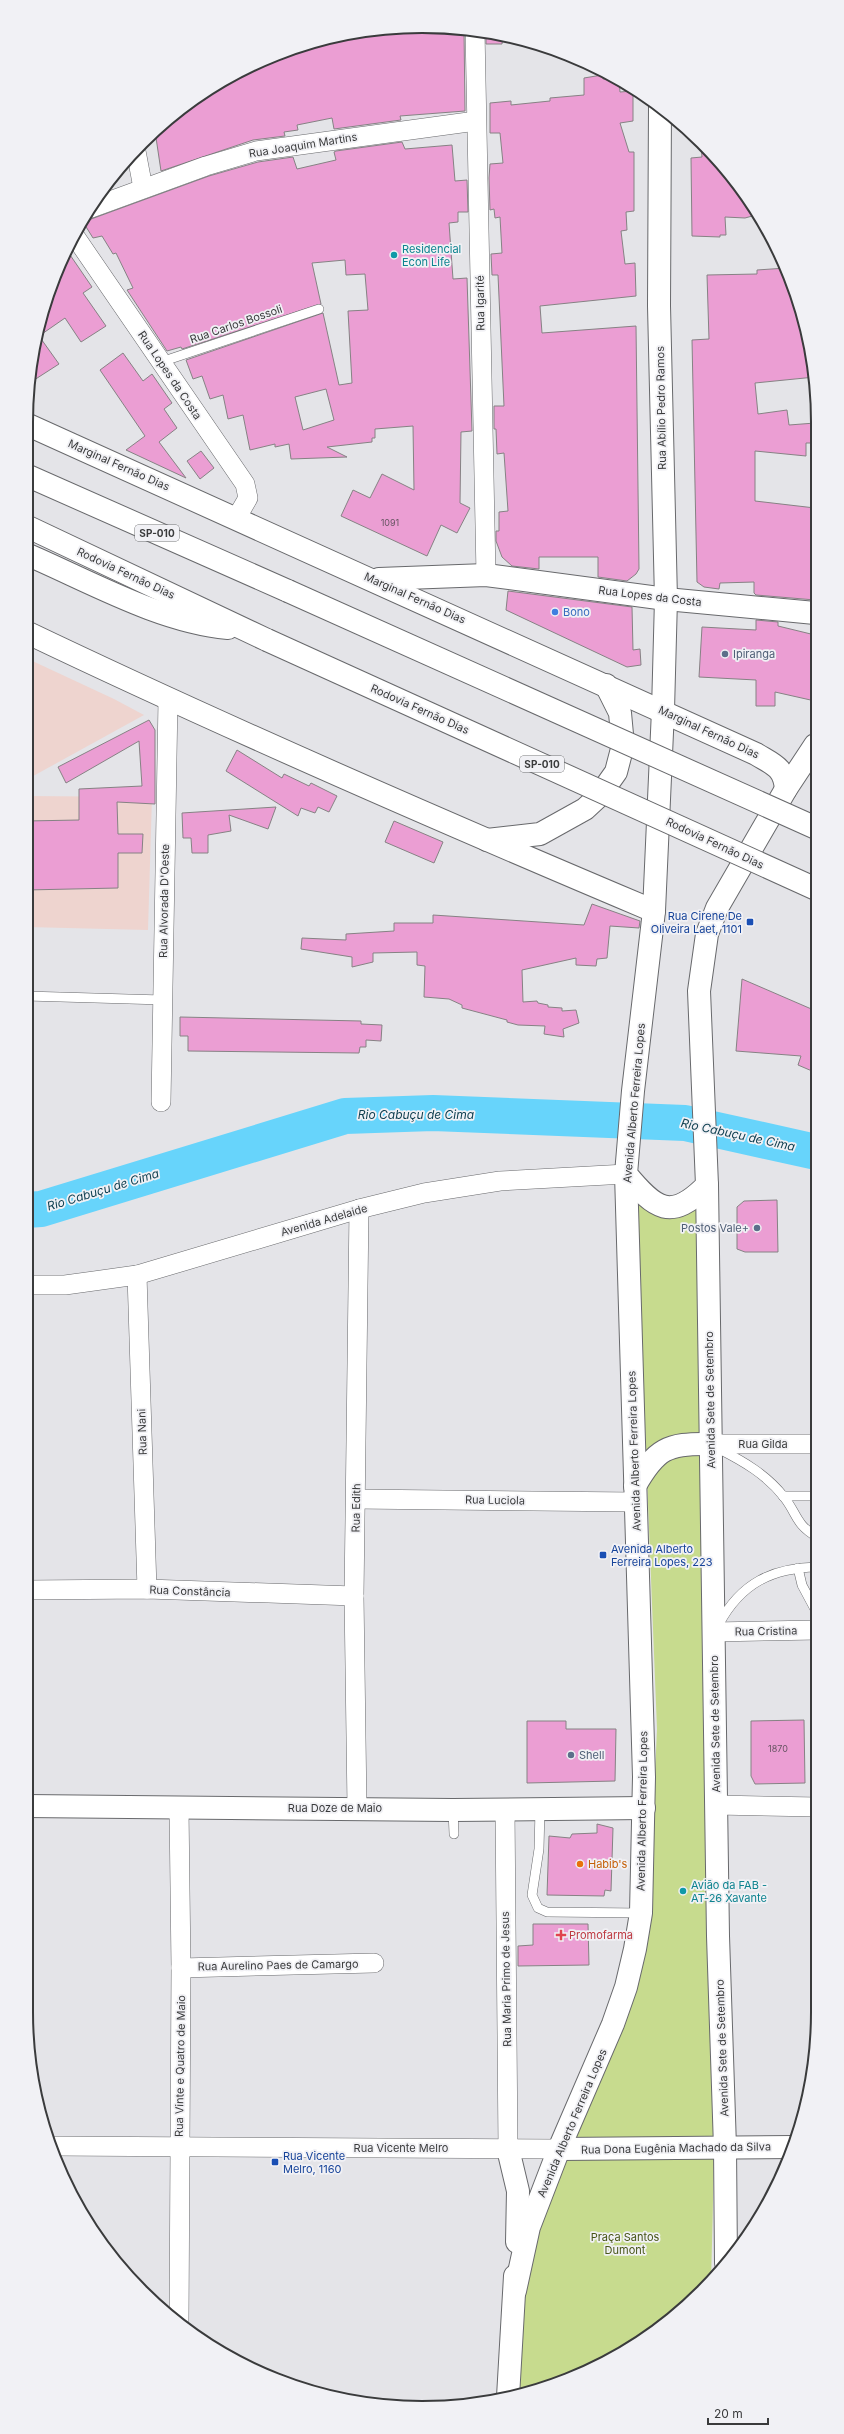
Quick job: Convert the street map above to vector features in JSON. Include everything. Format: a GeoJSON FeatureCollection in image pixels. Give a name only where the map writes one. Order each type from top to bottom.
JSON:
{"type":"FeatureCollection","features":[{"type":"Feature","properties":{"kind":"main road","name":"Rua Abílio Pedro Ramos"},"geometry":{"type":"LineString","coordinates":[[660,114],[659,306],[666,599],[663,710]]}},
{"type":"Feature","properties":{"kind":"main road","name":"Marginal Fernão Dias"},"geometry":{"type":"LineString","coordinates":[[33,427],[237,517],[663,710],[756,754],[778,767],[785,775],[786,789]]}},
{"type":"Feature","properties":{"kind":"main road","name":"SP-010"},"geometry":{"type":"LineString","coordinates":[[33,478],[811,826]]}},
{"type":"Feature","properties":{"kind":"main road","name":"Rodovia Fernão Dias"},"geometry":{"type":"LineString","coordinates":[[33,529],[267,640],[811,887]]}},
{"type":"Feature","properties":{"kind":"main road"},"geometry":{"type":"LineString","coordinates":[[33,557],[159,612],[196,624],[248,630]]}},
{"type":"Feature","properties":{"kind":"main road","name":"Rua Lopes da Costa"},"geometry":{"type":"LineString","coordinates":[[373,579],[486,575],[666,599],[811,613]]}},
{"type":"Feature","properties":{"kind":"main road"},"geometry":{"type":"LineString","coordinates":[[33,635],[168,700],[486,840],[654,911]]}},
{"type":"Feature","properties":{"kind":"main road"},"geometry":{"type":"LineString","coordinates":[[486,840],[540,834],[585,808],[599,796],[616,772],[623,745],[620,713],[606,685]]}},
{"type":"Feature","properties":{"kind":"main road","name":"Avenida Alberto Ferreira Lopes"},"geometry":{"type":"LineString","coordinates":[[515,2291],[529,2227],[559,2149],[613,2024],[626,1987],[635,1950],[640,1913],[644,1808],[627,1167],[633,1092],[654,911],[663,710]]}},
{"type":"Feature","properties":{"kind":"main road","name":"Avenida Sete de Setembro"},"geometry":{"type":"LineString","coordinates":[[726,2255],[725,2147],[716,1805],[706,1175],[699,991],[707,934],[717,908],[786,789],[811,753]]}},
{"type":"Feature","properties":{"kind":"main road"},"geometry":{"type":"LineString","coordinates":[[627,1167],[647,1198],[661,1206],[683,1206],[706,1175]]}},
{"type":"Feature","properties":{"kind":"main road"},"geometry":{"type":"LineString","coordinates":[[635,1494],[648,1464],[657,1454],[687,1444],[710,1444]]}},
{"type":"Feature","properties":{"kind":"main road","name":"Rua Doze de Maio"},"geometry":{"type":"LineString","coordinates":[[33,1806],[453,1810],[644,1808]]}},
{"type":"Feature","properties":{"kind":"main road","name":"Rua Dona Eugênia Machado da Silva"},"geometry":{"type":"LineString","coordinates":[[559,2149],[786,2147]]}},
{"type":"Feature","properties":{"kind":"main road"},"geometry":{"type":"LineString","coordinates":[[508,2149],[518,2191],[515,2291],[508,2392]]}},
{"type":"Feature","properties":{"kind":"street","name":"Rua Igarité"},"geometry":{"type":"LineString","coordinates":[[475,36],[486,575]]}},
{"type":"Feature","properties":{"kind":"street","name":"Rua Joaquim Martins"},"geometry":{"type":"LineString","coordinates":[[100,205],[143,188],[256,151],[476,121]]}},
{"type":"Feature","properties":{"kind":"street"},"geometry":{"type":"LineString","coordinates":[[137,158],[143,188]]}},
{"type":"Feature","properties":{"kind":"street","name":"Rua Lopes da Costa"},"geometry":{"type":"LineString","coordinates":[[78,241],[245,484],[248,498],[237,517]]}},
{"type":"Feature","properties":{"kind":"street","name":"Rua Alvorada D'Oeste"},"geometry":{"type":"LineString","coordinates":[[161,1102],[164,1000],[168,700]]}},
{"type":"Feature","properties":{"kind":"street","name":"Avenida Adelaide"},"geometry":{"type":"LineString","coordinates":[[33,1285],[65,1285],[137,1275],[359,1209],[424,1193],[500,1181],[627,1167]]}},
{"type":"Feature","properties":{"kind":"street","name":"Rua Edith"},"geometry":{"type":"LineString","coordinates":[[357,1808],[354,1596],[359,1209]]}},
{"type":"Feature","properties":{"kind":"street","name":"Rua Nani"},"geometry":{"type":"LineString","coordinates":[[137,1275],[147,1589]]}},
{"type":"Feature","properties":{"kind":"street","name":"Rua Gilda"},"geometry":{"type":"LineString","coordinates":[[710,1444],[811,1444]]}},
{"type":"Feature","properties":{"kind":"street","name":"Rua Luciola"},"geometry":{"type":"LineString","coordinates":[[356,1499],[635,1494]]}},
{"type":"Feature","properties":{"kind":"street","name":"Rua Constância"},"geometry":{"type":"LineString","coordinates":[[33,1590],[147,1589],[354,1596]]}},
{"type":"Feature","properties":{"kind":"street","name":"Rua Cristina"},"geometry":{"type":"LineString","coordinates":[[714,1632],[811,1630]]}},
{"type":"Feature","properties":{"kind":"street"},"geometry":{"type":"LineString","coordinates":[[716,1805],[811,1807]]}},
{"type":"Feature","properties":{"kind":"street","name":"Rua Vinte e Quatro de Maio"},"geometry":{"type":"LineString","coordinates":[[179,1808],[181,1968],[179,2316]]}},
{"type":"Feature","properties":{"kind":"street","name":"Rua Maria Primo de Jesus"},"geometry":{"type":"LineString","coordinates":[[505,1809],[508,2149]]}},
{"type":"Feature","properties":{"kind":"street","name":"Rua Aurelino Paes de Camargo"},"geometry":{"type":"LineString","coordinates":[[181,1968],[374,1963]]}},
{"type":"Feature","properties":{"kind":"street","name":"Rua Vicente Melro"},"geometry":{"type":"LineString","coordinates":[[57,2146],[559,2149]]}},
{"type":"Feature","properties":{"kind":"lane","name":"Rua Carlos Bossoli"},"geometry":{"type":"LineString","coordinates":[[161,362],[319,309]]}},
{"type":"Feature","properties":{"kind":"lane"},"geometry":{"type":"LineString","coordinates":[[33,996],[164,1000]]}},
{"type":"Feature","properties":{"kind":"lane"},"geometry":{"type":"LineString","coordinates":[[710,1444],[748,1463],[783,1496],[803,1528],[811,1533]]}},
{"type":"Feature","properties":{"kind":"lane"},"geometry":{"type":"LineString","coordinates":[[783,1496],[811,1496]]}},
{"type":"Feature","properties":{"kind":"lane"},"geometry":{"type":"LineString","coordinates":[[714,1632],[727,1609],[758,1580],[778,1571],[811,1567]]}},
{"type":"Feature","properties":{"kind":"lane"},"geometry":{"type":"LineString","coordinates":[[798,1568],[802,1585],[811,1602]]}},
{"type":"Feature","properties":{"kind":"lane"},"geometry":{"type":"LineString","coordinates":[[540,1809],[539,1849],[532,1895],[538,1908],[547,1912],[640,1913]]}},
{"type":"Feature","properties":{"kind":"lane"},"geometry":{"type":"LineString","coordinates":[[453,1810],[454,1834]]}},
{"type":"Feature","properties":{"kind":"shaded area"},"geometry":{"type":"Polygon","coordinates":[[[33,661],[114,699],[144,715],[33,776],[33,661]]]}},
{"type":"Feature","properties":{"kind":"shaded area"},"geometry":{"type":"Polygon","coordinates":[[[33,796],[152,797],[148,930],[33,927],[33,796]]]}},
{"type":"Feature","properties":{"kind":"green space","name":"Praça Santos Dumont"},"geometry":{"type":"Polygon","coordinates":[[[636,1203],[669,1218],[698,1209],[709,1611],[714,1879],[715,2013],[711,2271],[697,2287],[659,2321],[616,2349],[571,2371],[514,2390],[517,2302],[531,2250],[648,1932],[657,1729],[636,1203]]]}},
{"type":"Feature","properties":{"kind":"building"},"geometry":{"type":"Polygon","coordinates":[[[422,33],[464,35],[465,111],[400,116],[401,120],[334,129],[332,118],[297,125],[298,130],[284,132],[285,136],[253,140],[161,171],[156,139],[185,113],[228,85],[250,73],[297,54],[346,40],[371,36],[422,33]]]}},
{"type":"Feature","properties":{"kind":"building"},"geometry":{"type":"Polygon","coordinates":[[[486,38],[502,41],[502,44],[486,44],[486,38]]]}},
{"type":"Feature","properties":{"kind":"building"},"geometry":{"type":"Polygon","coordinates":[[[599,76],[620,87],[620,92],[626,92],[633,96],[633,121],[620,123],[629,152],[634,152],[634,211],[626,212],[627,230],[621,231],[625,264],[635,263],[636,296],[540,306],[542,333],[636,326],[639,569],[636,574],[627,581],[598,577],[598,557],[539,557],[539,569],[512,566],[502,557],[496,541],[496,531],[499,531],[499,512],[508,511],[504,453],[497,454],[496,429],[494,429],[494,406],[504,406],[498,275],[492,275],[491,254],[502,253],[500,217],[495,218],[494,209],[490,210],[489,178],[490,164],[503,163],[500,133],[490,133],[490,103],[511,101],[511,105],[550,101],[550,98],[584,95],[584,78],[599,76]]]}},
{"type":"Feature","properties":{"kind":"building"},"geometry":{"type":"Polygon","coordinates":[[[402,142],[405,149],[452,145],[455,181],[467,180],[468,212],[458,212],[458,222],[449,223],[453,279],[467,278],[472,431],[461,432],[460,503],[470,508],[457,533],[441,525],[427,556],[341,516],[353,490],[370,498],[382,474],[414,490],[413,426],[375,429],[375,438],[372,438],[372,442],[327,447],[347,457],[291,459],[289,444],[275,447],[275,444],[250,450],[243,415],[228,419],[223,395],[210,399],[202,376],[193,379],[186,360],[323,313],[339,385],[352,383],[348,311],[368,310],[365,274],[346,275],[345,260],[312,263],[321,304],[182,349],[181,347],[167,351],[127,290],[133,288],[116,253],[113,254],[102,236],[93,238],[86,226],[90,219],[209,176],[258,162],[293,157],[297,169],[336,160],[334,152],[402,142]],[[326,389],[295,397],[303,430],[334,420],[326,389]]]}},
{"type":"Feature","properties":{"kind":"building"},"geometry":{"type":"Polygon","coordinates":[[[702,152],[731,185],[752,216],[745,218],[725,217],[726,235],[720,235],[720,237],[692,236],[691,158],[702,157],[702,152]]]}},
{"type":"Feature","properties":{"kind":"building"},"geometry":{"type":"Polygon","coordinates":[[[71,256],[92,287],[83,293],[106,326],[81,342],[65,318],[43,333],[54,297],[71,256]]]}},
{"type":"Feature","properties":{"kind":"building"},"geometry":{"type":"Polygon","coordinates":[[[779,268],[798,321],[804,346],[809,378],[755,383],[758,414],[787,410],[789,425],[811,423],[811,443],[806,443],[806,456],[755,451],[755,501],[811,508],[811,600],[756,595],[754,593],[754,582],[720,583],[719,589],[704,587],[697,582],[692,340],[709,339],[707,275],[757,274],[757,270],[779,268]]]}},
{"type":"Feature","properties":{"kind":"building"},"geometry":{"type":"Polygon","coordinates":[[[42,340],[59,364],[35,379],[42,340]]]}},
{"type":"Feature","properties":{"kind":"building"},"geometry":{"type":"Polygon","coordinates":[[[123,353],[143,381],[152,374],[172,403],[164,409],[177,428],[159,442],[186,478],[126,450],[145,436],[100,370],[123,353]]]}},
{"type":"Feature","properties":{"kind":"building"},"geometry":{"type":"Polygon","coordinates":[[[201,451],[214,468],[200,479],[187,461],[201,451]]]}},
{"type":"Feature","properties":{"kind":"building"},"geometry":{"type":"Polygon","coordinates":[[[508,591],[632,607],[633,650],[640,649],[641,665],[627,667],[506,610],[508,591]]]}},
{"type":"Feature","properties":{"kind":"building"},"geometry":{"type":"Polygon","coordinates":[[[756,620],[778,622],[778,626],[811,634],[811,700],[775,692],[775,706],[756,706],[756,680],[699,677],[702,627],[756,630],[756,620]]]}},
{"type":"Feature","properties":{"kind":"building"},"geometry":{"type":"Polygon","coordinates":[[[149,720],[155,730],[155,804],[117,802],[118,834],[143,834],[142,853],[118,853],[118,888],[33,890],[33,821],[79,820],[79,789],[142,786],[139,741],[66,783],[58,767],[149,720]]]}},
{"type":"Feature","properties":{"kind":"building"},"geometry":{"type":"Polygon","coordinates":[[[237,750],[282,778],[284,774],[309,786],[311,783],[337,796],[329,812],[318,807],[315,813],[301,808],[298,816],[226,771],[237,750]]]}},
{"type":"Feature","properties":{"kind":"building"},"geometry":{"type":"Polygon","coordinates":[[[276,807],[268,829],[229,815],[231,831],[208,835],[208,853],[192,853],[191,838],[183,838],[182,813],[276,807]]]}},
{"type":"Feature","properties":{"kind":"building"},"geometry":{"type":"Polygon","coordinates":[[[394,821],[443,842],[434,863],[385,842],[394,821]]]}},
{"type":"Feature","properties":{"kind":"building"},"geometry":{"type":"Polygon","coordinates":[[[592,904],[640,921],[639,928],[610,926],[607,958],[597,959],[596,966],[576,965],[576,958],[522,970],[523,1002],[537,1001],[538,1003],[548,1005],[548,1007],[562,1008],[562,1011],[576,1010],[579,1023],[563,1029],[564,1037],[544,1034],[545,1026],[518,1025],[507,1022],[507,1020],[462,1008],[462,1005],[449,999],[424,997],[425,966],[417,965],[417,952],[373,953],[373,962],[352,967],[352,957],[301,949],[302,938],[346,940],[346,934],[394,931],[394,923],[433,923],[433,915],[584,925],[592,904]]]}},
{"type":"Feature","properties":{"kind":"building"},"geometry":{"type":"Polygon","coordinates":[[[742,979],[811,1009],[811,1071],[798,1065],[801,1056],[736,1051],[742,979]]]}},
{"type":"Feature","properties":{"kind":"building"},"geometry":{"type":"Polygon","coordinates":[[[180,1017],[361,1021],[361,1024],[382,1025],[381,1041],[366,1040],[366,1047],[360,1047],[359,1053],[188,1051],[188,1036],[180,1036],[180,1017]]]}},
{"type":"Feature","properties":{"kind":"building","name":"Postos Vale+"},"geometry":{"type":"Polygon","coordinates":[[[777,1200],[778,1252],[745,1252],[737,1249],[737,1207],[744,1201],[777,1200]]]}},
{"type":"Feature","properties":{"kind":"building"},"geometry":{"type":"Polygon","coordinates":[[[804,1720],[805,1783],[755,1784],[751,1776],[751,1721],[804,1720]]]}},
{"type":"Feature","properties":{"kind":"building","name":"Shell"},"geometry":{"type":"Polygon","coordinates":[[[527,1721],[566,1721],[566,1729],[616,1729],[615,1781],[527,1783],[527,1721]]]}},
{"type":"Feature","properties":{"kind":"building","name":"Habib's"},"geometry":{"type":"Polygon","coordinates":[[[597,1824],[613,1828],[611,1891],[605,1890],[604,1896],[547,1895],[549,1836],[570,1838],[572,1834],[597,1833],[597,1824]]]}},
{"type":"Feature","properties":{"kind":"building","name":"Promofarma"},"geometry":{"type":"Polygon","coordinates":[[[533,1924],[588,1924],[589,1965],[518,1966],[518,1946],[533,1945],[533,1924]]]}},
{"type":"Feature","properties":{"kind":"waterway","name":"Rio Cabuçu de Cima"},"geometry":{"type":"LineString","coordinates":[[33,1210],[41,1209],[345,1116],[433,1113],[685,1123],[811,1151]]}},
{"type":"Feature","properties":{"kind":"place","name":"Residencial Econ Life"},"geometry":{"type":"Point","coordinates":[394,255]}},
{"type":"Feature","properties":{"kind":"place","name":"Bono"},"geometry":{"type":"Point","coordinates":[555,612]}},
{"type":"Feature","properties":{"kind":"place","name":"Ipiranga"},"geometry":{"type":"Point","coordinates":[725,654]}},
{"type":"Feature","properties":{"kind":"place","name":"Rua Cirene De Oliveira Laet, 1101"},"geometry":{"type":"Point","coordinates":[750,922]}},
{"type":"Feature","properties":{"kind":"place","name":"Postos Vale+"},"geometry":{"type":"Point","coordinates":[757,1228]}},
{"type":"Feature","properties":{"kind":"place","name":"Avenida Alberto Ferreira Lopes, 223"},"geometry":{"type":"Point","coordinates":[603,1555]}},
{"type":"Feature","properties":{"kind":"place","name":"Shell"},"geometry":{"type":"Point","coordinates":[571,1755]}},
{"type":"Feature","properties":{"kind":"place","name":"Habib's"},"geometry":{"type":"Point","coordinates":[580,1864]}},
{"type":"Feature","properties":{"kind":"place","name":"Avião da FAB - AT-26 Xavante"},"geometry":{"type":"Point","coordinates":[683,1891]}},
{"type":"Feature","properties":{"kind":"place","name":"Promofarma"},"geometry":{"type":"Point","coordinates":[561,1935]}},
{"type":"Feature","properties":{"kind":"place","name":"Rua Vicente Melro, 1160"},"geometry":{"type":"Point","coordinates":[275,2162]}}]}
